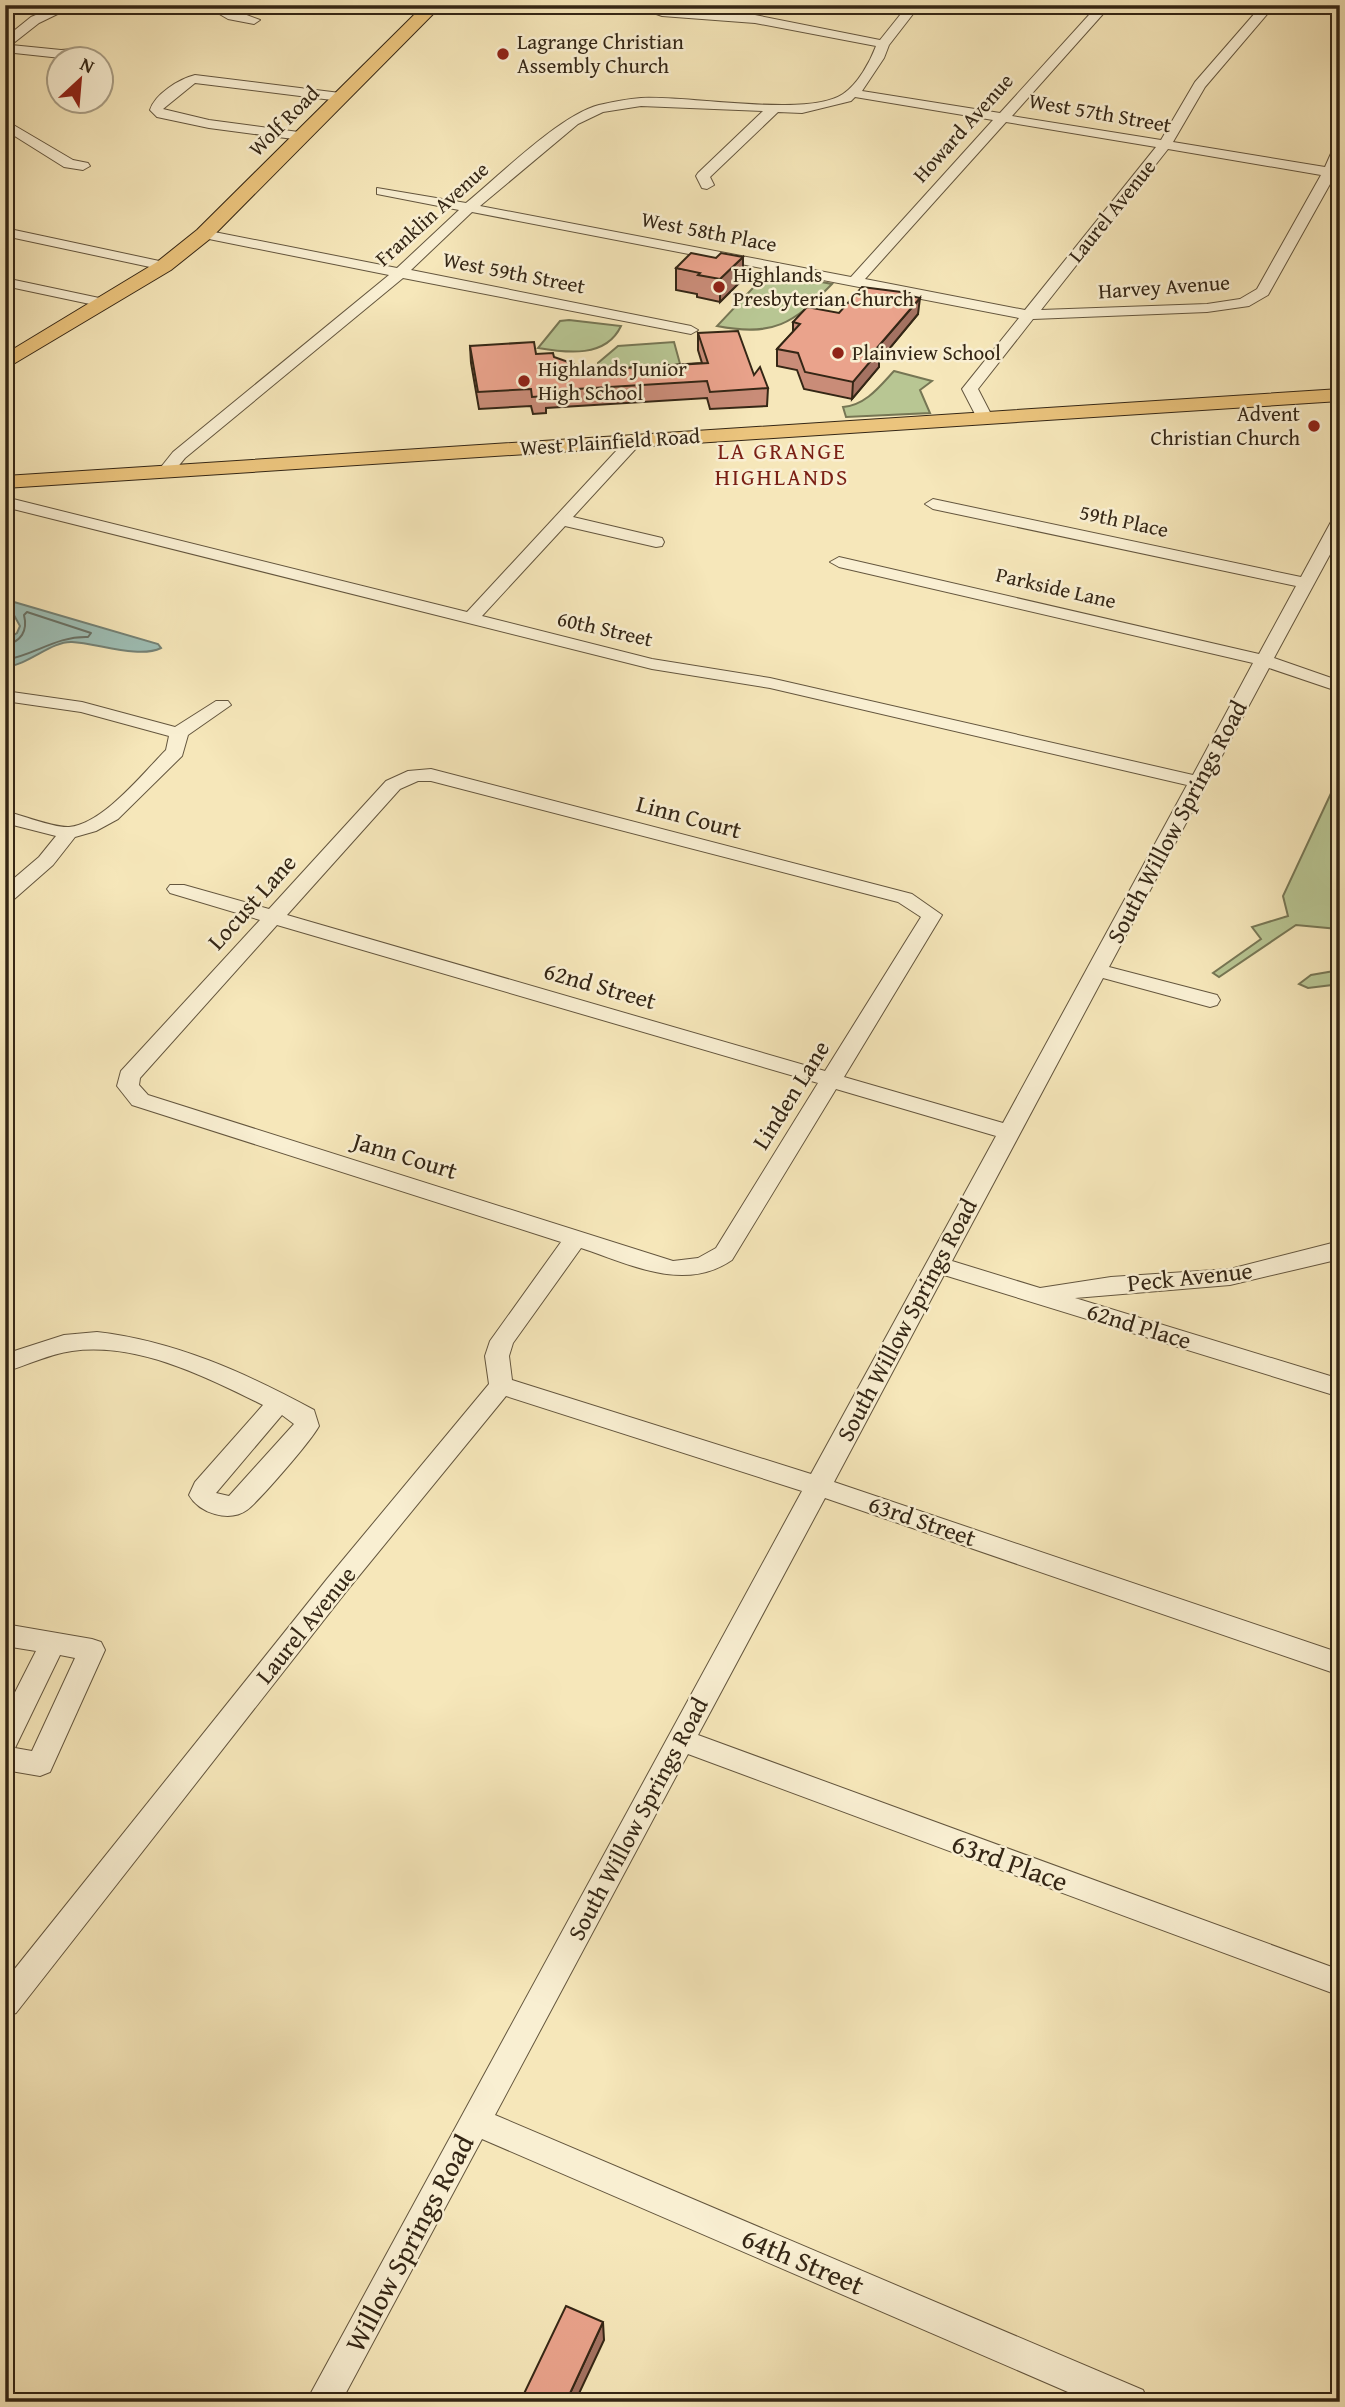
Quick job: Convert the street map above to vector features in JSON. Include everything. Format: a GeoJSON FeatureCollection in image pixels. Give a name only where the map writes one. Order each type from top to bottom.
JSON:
{"type":"FeatureCollection","features":[{"type":"Feature","properties":{"kind":"main road","name":"Wolf Road"},"geometry":{"type":"LineString","coordinates":[[5,363],[164,266],[204,234],[434,5]]}},
{"type":"Feature","properties":{"kind":"main road","name":"West Plainfield Road"},"geometry":{"type":"LineString","coordinates":[[5,482],[1340,395]]}},
{"type":"Feature","properties":{"kind":"street"},"geometry":{"type":"LineString","coordinates":[[5,46],[35,20],[70,5]]}},
{"type":"Feature","properties":{"kind":"street"},"geometry":{"type":"LineString","coordinates":[[210,5],[232,16],[254,20]]}},
{"type":"Feature","properties":{"kind":"street"},"geometry":{"type":"LineString","coordinates":[[853,93],[878,58],[883,44],[914,5]]}},
{"type":"Feature","properties":{"kind":"street","name":"Howard Avenue"},"geometry":{"type":"LineString","coordinates":[[855,281],[1105,5]]}},
{"type":"Feature","properties":{"kind":"street","name":"Laurel Avenue"},"geometry":{"type":"LineString","coordinates":[[985,418],[970,389],[1165,145],[1200,85],[1269,5]]}},
{"type":"Feature","properties":{"kind":"street"},"geometry":{"type":"LineString","coordinates":[[1328,5],[1340,7]]}},
{"type":"Feature","properties":{"kind":"street"},"geometry":{"type":"LineString","coordinates":[[652,7],[662,12],[796,25],[883,44]]}},
{"type":"Feature","properties":{"kind":"street"},"geometry":{"type":"LineString","coordinates":[[5,46],[46,52]]}},
{"type":"Feature","properties":{"kind":"street"},"geometry":{"type":"LineString","coordinates":[[301,136],[209,124],[162,114],[156,110],[157,106],[195,79],[340,97]]}},
{"type":"Feature","properties":{"kind":"street","name":"West 57th Street"},"geometry":{"type":"LineString","coordinates":[[853,93],[1335,174]]}},
{"type":"Feature","properties":{"kind":"street","name":"Franklin Avenue"},"geometry":{"type":"LineString","coordinates":[[165,472],[178,455],[402,271],[470,207],[567,126],[600,109],[657,102],[773,109],[812,108],[846,98],[853,93]]}},
{"type":"Feature","properties":{"kind":"street"},"geometry":{"type":"LineString","coordinates":[[707,185],[703,176],[773,109]]}},
{"type":"Feature","properties":{"kind":"street"},"geometry":{"type":"LineString","coordinates":[[5,124],[69,164],[83,166]]}},
{"type":"Feature","properties":{"kind":"street","name":"Harvey Avenue"},"geometry":{"type":"LineString","coordinates":[[1029,315],[1207,308],[1244,303],[1263,292],[1335,174],[1340,149]]}},
{"type":"Feature","properties":{"kind":"street","name":"West 58th Place"},"geometry":{"type":"LineString","coordinates":[[382,191],[1029,315]]}},
{"type":"Feature","properties":{"kind":"street"},"geometry":{"type":"LineString","coordinates":[[5,232],[164,266]]}},
{"type":"Feature","properties":{"kind":"street","name":"West 59th Street"},"geometry":{"type":"LineString","coordinates":[[204,234],[691,330]]}},
{"type":"Feature","properties":{"kind":"street"},"geometry":{"type":"LineString","coordinates":[[5,282],[104,303]]}},
{"type":"Feature","properties":{"kind":"street"},"geometry":{"type":"LineString","coordinates":[[469,620],[635,440]]}},
{"type":"Feature","properties":{"kind":"street","name":"60th Street"},"geometry":{"type":"LineString","coordinates":[[5,502],[652,664],[770,683],[1198,782]]}},
{"type":"Feature","properties":{"kind":"street","name":"59th Place"},"geometry":{"type":"LineString","coordinates":[[933,504],[1306,583]]}},
{"type":"Feature","properties":{"kind":"street"},"geometry":{"type":"LineString","coordinates":[[562,520],[656,542]]}},
{"type":"Feature","properties":{"kind":"street","name":"South Willow Springs Road"},"geometry":{"type":"LineString","coordinates":[[475,2121],[1340,520]]}},
{"type":"Feature","properties":{"kind":"street","name":"Parkside Lane"},"geometry":{"type":"LineString","coordinates":[[839,562],[1264,661]]}},
{"type":"Feature","properties":{"kind":"street"},"geometry":{"type":"LineString","coordinates":[[1264,661],[1340,687]]}},
{"type":"Feature","properties":{"kind":"street"},"geometry":{"type":"LineString","coordinates":[[5,696],[82,707],[178,733],[222,705]]}},
{"type":"Feature","properties":{"kind":"street"},"geometry":{"type":"LineString","coordinates":[[5,817],[68,833],[89,828],[111,815],[174,752],[179,740],[178,733]]}},
{"type":"Feature","properties":{"kind":"street","name":"Locust Lane"},"geometry":{"type":"LineString","coordinates":[[128,1086],[129,1076],[393,785],[415,775],[431,775]]}},
{"type":"Feature","properties":{"kind":"street","name":"Linn Court"},"geometry":{"type":"LineString","coordinates":[[431,775],[905,898],[932,915]]}},
{"type":"Feature","properties":{"kind":"street"},"geometry":{"type":"LineString","coordinates":[[5,897],[46,861],[68,833]]}},
{"type":"Feature","properties":{"kind":"street","name":"62nd Street"},"geometry":{"type":"LineString","coordinates":[[177,889],[1009,1132]]}},
{"type":"Feature","properties":{"kind":"street","name":"Linden Lane"},"geometry":{"type":"LineString","coordinates":[[672,1269],[699,1268],[724,1254],[932,915]]}},
{"type":"Feature","properties":{"kind":"street"},"geometry":{"type":"LineString","coordinates":[[1097,970],[1210,1000]]}},
{"type":"Feature","properties":{"kind":"street","name":"Jann Court"},"geometry":{"type":"LineString","coordinates":[[128,1086],[140,1100],[672,1269]]}},
{"type":"Feature","properties":{"kind":"street"},"geometry":{"type":"LineString","coordinates":[[501,1386],[497,1356],[502,1341],[577,1237]]}},
{"type":"Feature","properties":{"kind":"street","name":"Peck Avenue"},"geometry":{"type":"LineString","coordinates":[[1039,1295],[1111,1285],[1230,1277],[1340,1249]]}},
{"type":"Feature","properties":{"kind":"street","name":"62nd Place"},"geometry":{"type":"LineString","coordinates":[[938,1265],[1340,1388]]}},
{"type":"Feature","properties":{"kind":"street"},"geometry":{"type":"LineString","coordinates":[[5,1363],[73,1342],[125,1343],[223,1375],[279,1402]]}},
{"type":"Feature","properties":{"kind":"street","name":"Laurel Avenue"},"geometry":{"type":"LineString","coordinates":[[5,2004],[336,1586],[501,1386]]}},
{"type":"Feature","properties":{"kind":"street","name":"63rd Street"},"geometry":{"type":"LineString","coordinates":[[501,1386],[537,1395],[818,1486],[1340,1664]]}},
{"type":"Feature","properties":{"kind":"street"},"geometry":{"type":"LineString","coordinates":[[5,1634],[92,1650],[40,1764],[5,1758]]}},
{"type":"Feature","properties":{"kind":"street"},"geometry":{"type":"LineString","coordinates":[[5,1740],[52,1644]]}},
{"type":"Feature","properties":{"kind":"street","name":"63rd Place"},"geometry":{"type":"LineString","coordinates":[[681,1740],[1340,1983]]}},
{"type":"Feature","properties":{"kind":"street","name":"Willow Springs Road"},"geometry":{"type":"LineString","coordinates":[[323,2402],[475,2121]]}},
{"type":"Feature","properties":{"kind":"street","name":"64th Street"},"geometry":{"type":"LineString","coordinates":[[475,2121],[1131,2402]]}},
{"type":"Feature","properties":{"kind":"green space"},"geometry":{"type":"Polygon","coordinates":[[[768,272],[832,284],[805,309],[781,324],[753,330],[717,326],[768,272]]]}},
{"type":"Feature","properties":{"kind":"green space"},"geometry":{"type":"Polygon","coordinates":[[[560,321],[621,326],[606,344],[585,351],[538,348],[560,321]]]}},
{"type":"Feature","properties":{"kind":"green space"},"geometry":{"type":"Polygon","coordinates":[[[674,342],[682,371],[601,379],[598,363],[618,346],[674,342]]]}},
{"type":"Feature","properties":{"kind":"green space"},"geometry":{"type":"Polygon","coordinates":[[[894,371],[932,381],[920,390],[930,413],[846,417],[843,407],[866,399],[894,371]]]}},
{"type":"Feature","properties":{"kind":"green space"},"geometry":{"type":"Polygon","coordinates":[[[1340,774],[1340,938],[1338,929],[1296,925],[1219,977],[1213,973],[1261,939],[1252,927],[1288,916],[1283,896],[1340,774]]]}},
{"type":"Feature","properties":{"kind":"green space"},"geometry":{"type":"Polygon","coordinates":[[[1340,970],[1340,984],[1308,988],[1299,984],[1311,975],[1340,970]]]}},
{"type":"Feature","properties":{"kind":"water"},"geometry":{"type":"Polygon","coordinates":[[[14,602],[158,644],[161,648],[141,652],[72,642],[56,645],[23,662],[5,667],[5,640],[17,633],[20,626],[10,608],[10,604],[14,602]]]}},
{"type":"Feature","properties":{"kind":"building"},"geometry":{"type":"Polygon","coordinates":[[[691,253],[716,258],[721,253],[743,257],[720,279],[676,268],[691,253]]]}},
{"type":"Feature","properties":{"kind":"building","name":"Plainview School"},"geometry":{"type":"Polygon","coordinates":[[[862,287],[909,293],[907,295],[920,298],[876,349],[880,350],[853,382],[805,372],[798,353],[777,349],[800,324],[793,322],[807,307],[839,313],[862,287]]]}},
{"type":"Feature","properties":{"kind":"building"},"geometry":{"type":"Polygon","coordinates":[[[738,331],[754,375],[760,367],[768,388],[710,392],[707,381],[544,391],[545,396],[532,397],[531,389],[478,392],[470,346],[534,342],[536,354],[553,353],[554,357],[574,364],[576,371],[708,363],[698,333],[738,331]]]}},
{"type":"Feature","properties":{"kind":"building"},"geometry":{"type":"Polygon","coordinates":[[[566,2306],[603,2322],[566,2402],[520,2402],[566,2306]]]}},
{"type":"Feature","properties":{"kind":"place","name":"Lagrange Christian Assembly Church"},"geometry":{"type":"Point","coordinates":[503,54]}},
{"type":"Feature","properties":{"kind":"place","name":"Highlands Presbyterian Church"},"geometry":{"type":"Point","coordinates":[719,287]}},
{"type":"Feature","properties":{"kind":"place","name":"Plainview School"},"geometry":{"type":"Point","coordinates":[838,353]}},
{"type":"Feature","properties":{"kind":"place","name":"Highlands Junior High School"},"geometry":{"type":"Point","coordinates":[524,381]}},
{"type":"Feature","properties":{"kind":"place","name":"Advent Christian Church"},"geometry":{"type":"Point","coordinates":[1314,426]}},
{"type":"Feature","properties":{"kind":"district","name":"LA GRANGE HIGHLANDS"},"geometry":{"type":"Point","coordinates":[782,464]}}]}
